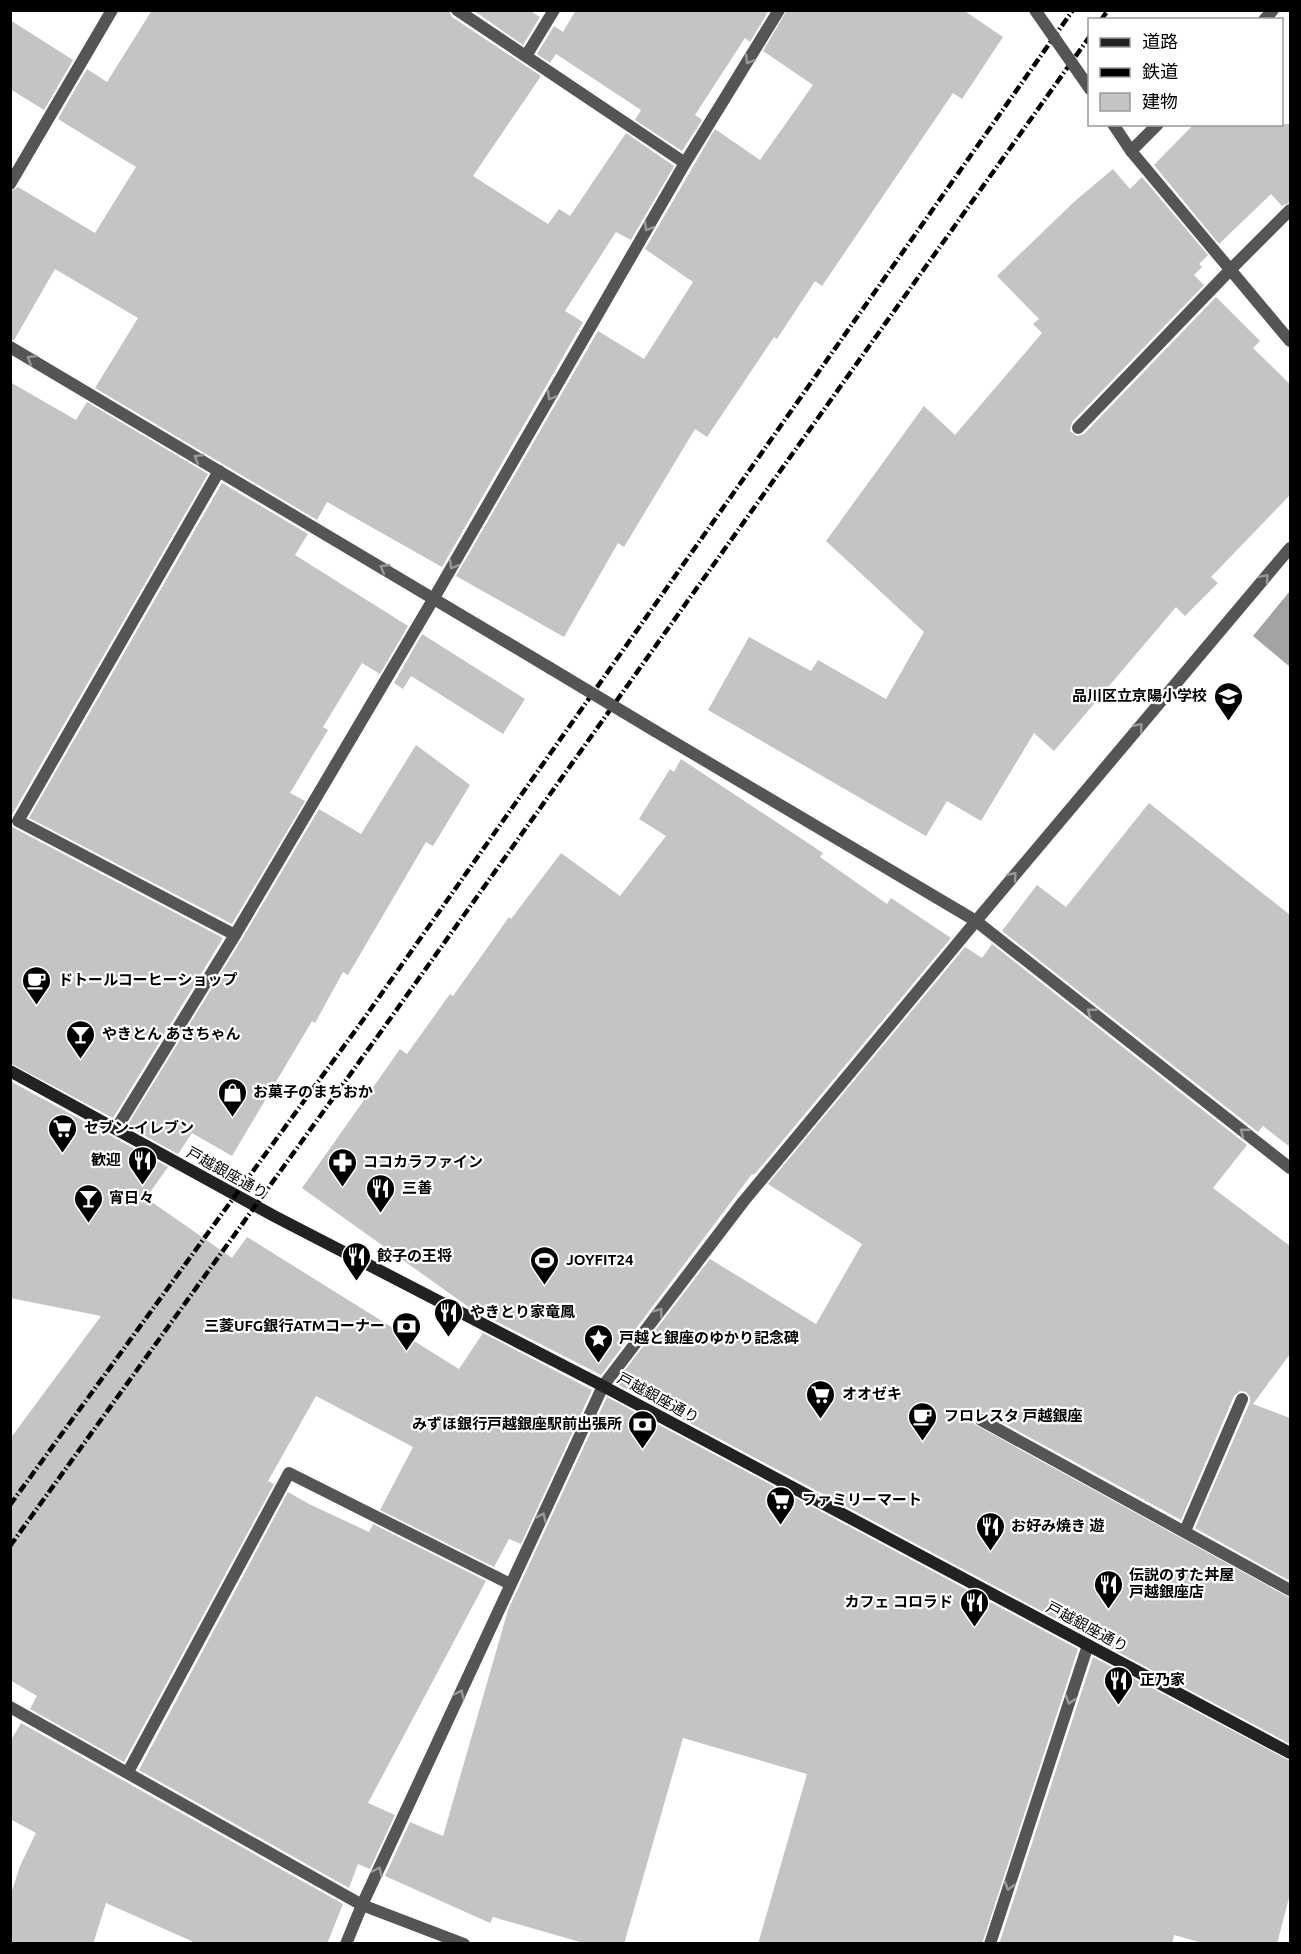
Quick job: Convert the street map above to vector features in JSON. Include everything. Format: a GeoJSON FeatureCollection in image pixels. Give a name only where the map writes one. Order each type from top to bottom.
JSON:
{"type":"FeatureCollection","features":[{"type":"Feature","properties":{"kind":"street"},"geometry":{"type":"LineString","coordinates":[[10,184],[112,10]]}},
{"type":"Feature","properties":{"kind":"street"},"geometry":{"type":"LineString","coordinates":[[458,10],[685,163]]}},
{"type":"Feature","properties":{"kind":"street"},"geometry":{"type":"LineString","coordinates":[[525,56],[554,10]]}},
{"type":"Feature","properties":{"kind":"street"},"geometry":{"type":"LineString","coordinates":[[116,1129],[235,934],[434,598],[685,163],[779,10]]}},
{"type":"Feature","properties":{"kind":"street"},"geometry":{"type":"LineString","coordinates":[[1035,10],[1088,88]]}},
{"type":"Feature","properties":{"kind":"street"},"geometry":{"type":"LineString","coordinates":[[1114,126],[1131,151],[1290,340]]}},
{"type":"Feature","properties":{"kind":"street"},"geometry":{"type":"LineString","coordinates":[[1131,151],[1156,126]]}},
{"type":"Feature","properties":{"kind":"street"},"geometry":{"type":"LineString","coordinates":[[1078,428],[1290,210]]}},
{"type":"Feature","properties":{"kind":"street"},"geometry":{"type":"LineString","coordinates":[[10,347],[976,921],[1290,1168]]}},
{"type":"Feature","properties":{"kind":"street"},"geometry":{"type":"LineString","coordinates":[[219,471],[18,821],[235,934]]}},
{"type":"Feature","properties":{"kind":"street"},"geometry":{"type":"LineString","coordinates":[[346,1944],[603,1386],[743,1202],[1290,548]]}},
{"type":"Feature","properties":{"kind":"street","name":"戸越銀座通り"},"geometry":{"type":"LineString","coordinates":[[10,1071],[295,1227],[603,1386],[1290,1753]]}},
{"type":"Feature","properties":{"kind":"street"},"geometry":{"type":"LineString","coordinates":[[1185,1531],[1242,1399]]}},
{"type":"Feature","properties":{"kind":"street"},"geometry":{"type":"LineString","coordinates":[[981,1420],[1290,1590]]}},
{"type":"Feature","properties":{"kind":"street"},"geometry":{"type":"LineString","coordinates":[[128,1772],[289,1473],[510,1584]]}},
{"type":"Feature","properties":{"kind":"street"},"geometry":{"type":"LineString","coordinates":[[990,1944],[1088,1645]]}},
{"type":"Feature","properties":{"kind":"street"},"geometry":{"type":"LineString","coordinates":[[10,1707],[362,1905],[464,1944]]}},
{"type":"Feature","properties":{"kind":"shaded area"},"geometry":{"type":"Polygon","coordinates":[[[1290,591],[1290,667],[1253,636],[1290,591]]]}},
{"type":"Feature","properties":{"kind":"building"},"geometry":{"type":"Polygon","coordinates":[[[152,10],[449,10],[452,17],[541,76],[473,176],[548,224],[559,209],[570,216],[626,133],[674,166],[631,240],[616,232],[565,311],[583,322],[442,567],[327,502],[317,520],[95,388],[138,318],[55,269],[14,340],[10,339],[10,192],[18,187],[95,233],[136,167],[58,119],[87,69],[107,82],[152,10]]]}},
{"type":"Feature","properties":{"kind":"building"},"geometry":{"type":"Polygon","coordinates":[[[473,10],[529,10],[540,17],[523,45],[473,10]]]}},
{"type":"Feature","properties":{"kind":"building"},"geometry":{"type":"Polygon","coordinates":[[[576,10],[769,10],[750,42],[745,38],[695,115],[702,120],[682,151],[635,120],[641,110],[556,54],[550,63],[537,54],[554,26],[563,32],[576,10]]]}},
{"type":"Feature","properties":{"kind":"building"},"geometry":{"type":"Polygon","coordinates":[[[787,10],[963,10],[1003,37],[962,99],[953,93],[822,286],[815,281],[777,339],[774,337],[707,437],[695,429],[624,547],[618,543],[564,637],[456,576],[598,331],[644,359],[693,282],[645,249],[715,129],[760,160],[813,85],[763,51],[787,10]]]}},
{"type":"Feature","properties":{"kind":"building"},"geometry":{"type":"Polygon","coordinates":[[[10,20],[73,60],[44,110],[10,89],[10,20]]]}},
{"type":"Feature","properties":{"kind":"building"},"geometry":{"type":"Polygon","coordinates":[[[1283,124],[1290,124],[1290,202],[1282,206],[1271,194],[1219,244],[1154,165],[1192,126],[1283,126],[1283,124]]]}},
{"type":"Feature","properties":{"kind":"building"},"geometry":{"type":"Polygon","coordinates":[[[1113,169],[1130,189],[1142,177],[1208,255],[1199,264],[1202,267],[1194,275],[1204,285],[1072,422],[1070,431],[1077,436],[1084,434],[1216,297],[1260,341],[1253,348],[1290,384],[1290,495],[1211,577],[1218,583],[1185,616],[1176,607],[1054,751],[1034,733],[981,821],[947,801],[926,836],[708,710],[749,637],[811,671],[818,660],[886,699],[924,632],[826,541],[924,406],[955,435],[1042,333],[1033,324],[1039,319],[997,276],[1075,201],[1113,169]]]}},
{"type":"Feature","properties":{"kind":"building"},"geometry":{"type":"Polygon","coordinates":[[[10,382],[76,420],[87,402],[208,474],[10,818],[10,382]]]}},
{"type":"Feature","properties":{"kind":"building"},"geometry":{"type":"Polygon","coordinates":[[[222,483],[308,534],[295,555],[408,626],[380,674],[362,663],[323,727],[328,730],[290,793],[305,801],[232,924],[29,818],[222,483]]]}},
{"type":"Feature","properties":{"kind":"building"},"geometry":{"type":"Polygon","coordinates":[[[422,634],[525,699],[503,734],[411,676],[403,689],[394,683],[422,634]]]}},
{"type":"Feature","properties":{"kind":"building"},"geometry":{"type":"Polygon","coordinates":[[[416,745],[470,785],[433,846],[426,842],[348,975],[343,972],[315,1023],[312,1021],[232,1156],[192,1133],[178,1154],[127,1126],[319,809],[361,834],[416,745]]]}},
{"type":"Feature","properties":{"kind":"building"},"geometry":{"type":"Polygon","coordinates":[[[681,759],[823,853],[820,857],[887,904],[891,898],[951,938],[754,1175],[752,1174],[601,1375],[470,1308],[302,1188],[400,1049],[407,1054],[450,994],[453,996],[509,917],[511,919],[561,853],[620,896],[666,836],[639,819],[670,769],[674,772],[681,759]]]}},
{"type":"Feature","properties":{"kind":"building"},"geometry":{"type":"Polygon","coordinates":[[[1149,803],[1290,915],[1290,1147],[1263,1126],[1258,1132],[1002,931],[1037,885],[1066,907],[1149,803]]]}},
{"type":"Feature","properties":{"kind":"building"},"geometry":{"type":"Polygon","coordinates":[[[10,824],[223,938],[113,1118],[10,1063],[10,824]]]}},
{"type":"Feature","properties":{"kind":"building"},"geometry":{"type":"Polygon","coordinates":[[[992,944],[1247,1145],[1213,1188],[1290,1246],[1290,1354],[1253,1404],[1290,1418],[1290,1581],[1195,1528],[1250,1402],[1250,1397],[1246,1392],[1240,1391],[1234,1396],[1181,1520],[985,1413],[976,1413],[974,1424],[1290,1598],[1290,1744],[615,1383],[710,1259],[816,1324],[862,1244],[768,1184],[965,947],[982,958],[992,944]]]}},
{"type":"Feature","properties":{"kind":"building"},"geometry":{"type":"Polygon","coordinates":[[[10,1081],[168,1167],[146,1198],[232,1258],[247,1237],[459,1369],[483,1333],[592,1390],[521,1544],[509,1539],[494,1567],[380,1510],[413,1447],[316,1396],[268,1481],[274,1484],[124,1762],[30,1709],[37,1696],[10,1680],[10,1439],[101,1316],[10,1298],[10,1081]]]}},
{"type":"Feature","properties":{"kind":"building"},"geometry":{"type":"Polygon","coordinates":[[[607,1397],[1078,1649],[982,1944],[758,1944],[807,1774],[683,1738],[624,1944],[587,1944],[493,1917],[490,1923],[385,1876],[410,1822],[443,1836],[508,1610],[607,1397]]]}},
{"type":"Feature","properties":{"kind":"building"},"geometry":{"type":"Polygon","coordinates":[[[288,1492],[369,1532],[373,1524],[486,1581],[368,1803],[395,1815],[370,1869],[358,1864],[349,1888],[139,1770],[288,1492]]]}},
{"type":"Feature","properties":{"kind":"building"},"geometry":{"type":"Polygon","coordinates":[[[1093,1657],[1290,1761],[1290,1894],[1277,1944],[1206,1944],[1174,1935],[1172,1944],[999,1944],[1093,1657]]]}},
{"type":"Feature","properties":{"kind":"building"},"geometry":{"type":"Polygon","coordinates":[[[21,1723],[343,1904],[327,1944],[198,1944],[106,1903],[93,1944],[10,1944],[10,1897],[20,1866],[36,1833],[10,1819],[10,1742],[21,1723]]]}},
{"type":"Feature","properties":{"kind":"railway"},"geometry":{"type":"LineString","coordinates":[[10,1505],[363,1020],[1073,10]]}},
{"type":"Feature","properties":{"kind":"railway"},"geometry":{"type":"LineString","coordinates":[[1102,18],[1108,10]]}},
{"type":"Feature","properties":{"kind":"railway"},"geometry":{"type":"LineString","coordinates":[[10,1546],[380,1033],[1088,39]]}},
{"type":"Feature","properties":{"kind":"place","name":"品川区立京陽小学校"},"geometry":{"type":"Point","coordinates":[1228,722]}},
{"type":"Feature","properties":{"kind":"place","name":"ドトールコーヒーショップ"},"geometry":{"type":"Point","coordinates":[37,1006]}},
{"type":"Feature","properties":{"kind":"place","name":"やきとん あさちゃん"},"geometry":{"type":"Point","coordinates":[81,1060]}},
{"type":"Feature","properties":{"kind":"place","name":"お菓子のまちおか"},"geometry":{"type":"Point","coordinates":[232,1118]}},
{"type":"Feature","properties":{"kind":"place","name":"セブン-イレブン"},"geometry":{"type":"Point","coordinates":[63,1154]}},
{"type":"Feature","properties":{"kind":"place","name":"歓迎"},"geometry":{"type":"Point","coordinates":[142,1186]}},
{"type":"Feature","properties":{"kind":"place","name":"ココカラファイン"},"geometry":{"type":"Point","coordinates":[342,1188]}},
{"type":"Feature","properties":{"kind":"place","name":"三善"},"geometry":{"type":"Point","coordinates":[381,1214]}},
{"type":"Feature","properties":{"kind":"place","name":"宵日々"},"geometry":{"type":"Point","coordinates":[88,1224]}},
{"type":"Feature","properties":{"kind":"place","name":"餃子の王将"},"geometry":{"type":"Point","coordinates":[356,1282]}},
{"type":"Feature","properties":{"kind":"place","name":"JOYFIT24"},"geometry":{"type":"Point","coordinates":[545,1286]}},
{"type":"Feature","properties":{"kind":"place","name":"やきとり家竜鳳"},"geometry":{"type":"Point","coordinates":[449,1338]}},
{"type":"Feature","properties":{"kind":"place","name":"三菱UFG銀行ATMコーナー"},"geometry":{"type":"Point","coordinates":[406,1352]}},
{"type":"Feature","properties":{"kind":"place","name":"戸越と銀座のゆかり記念碑"},"geometry":{"type":"Point","coordinates":[598,1364]}},
{"type":"Feature","properties":{"kind":"place","name":"オオゼキ"},"geometry":{"type":"Point","coordinates":[821,1420]}},
{"type":"Feature","properties":{"kind":"place","name":"フロレスタ 戸越銀座"},"geometry":{"type":"Point","coordinates":[923,1442]}},
{"type":"Feature","properties":{"kind":"place","name":"みずほ銀行戸越銀座駅前出張所"},"geometry":{"type":"Point","coordinates":[643,1450]}},
{"type":"Feature","properties":{"kind":"place","name":"ファミリーマート"},"geometry":{"type":"Point","coordinates":[781,1526]}},
{"type":"Feature","properties":{"kind":"place","name":"お好み焼き 遊"},"geometry":{"type":"Point","coordinates":[990,1552]}},
{"type":"Feature","properties":{"kind":"place","name":"伝説のすた丼屋 戸越銀座店"},"geometry":{"type":"Point","coordinates":[1108,1610]}},
{"type":"Feature","properties":{"kind":"place","name":"カフェ コロラド"},"geometry":{"type":"Point","coordinates":[974,1628]}},
{"type":"Feature","properties":{"kind":"place","name":"正乃家"},"geometry":{"type":"Point","coordinates":[1119,1706]}}]}
